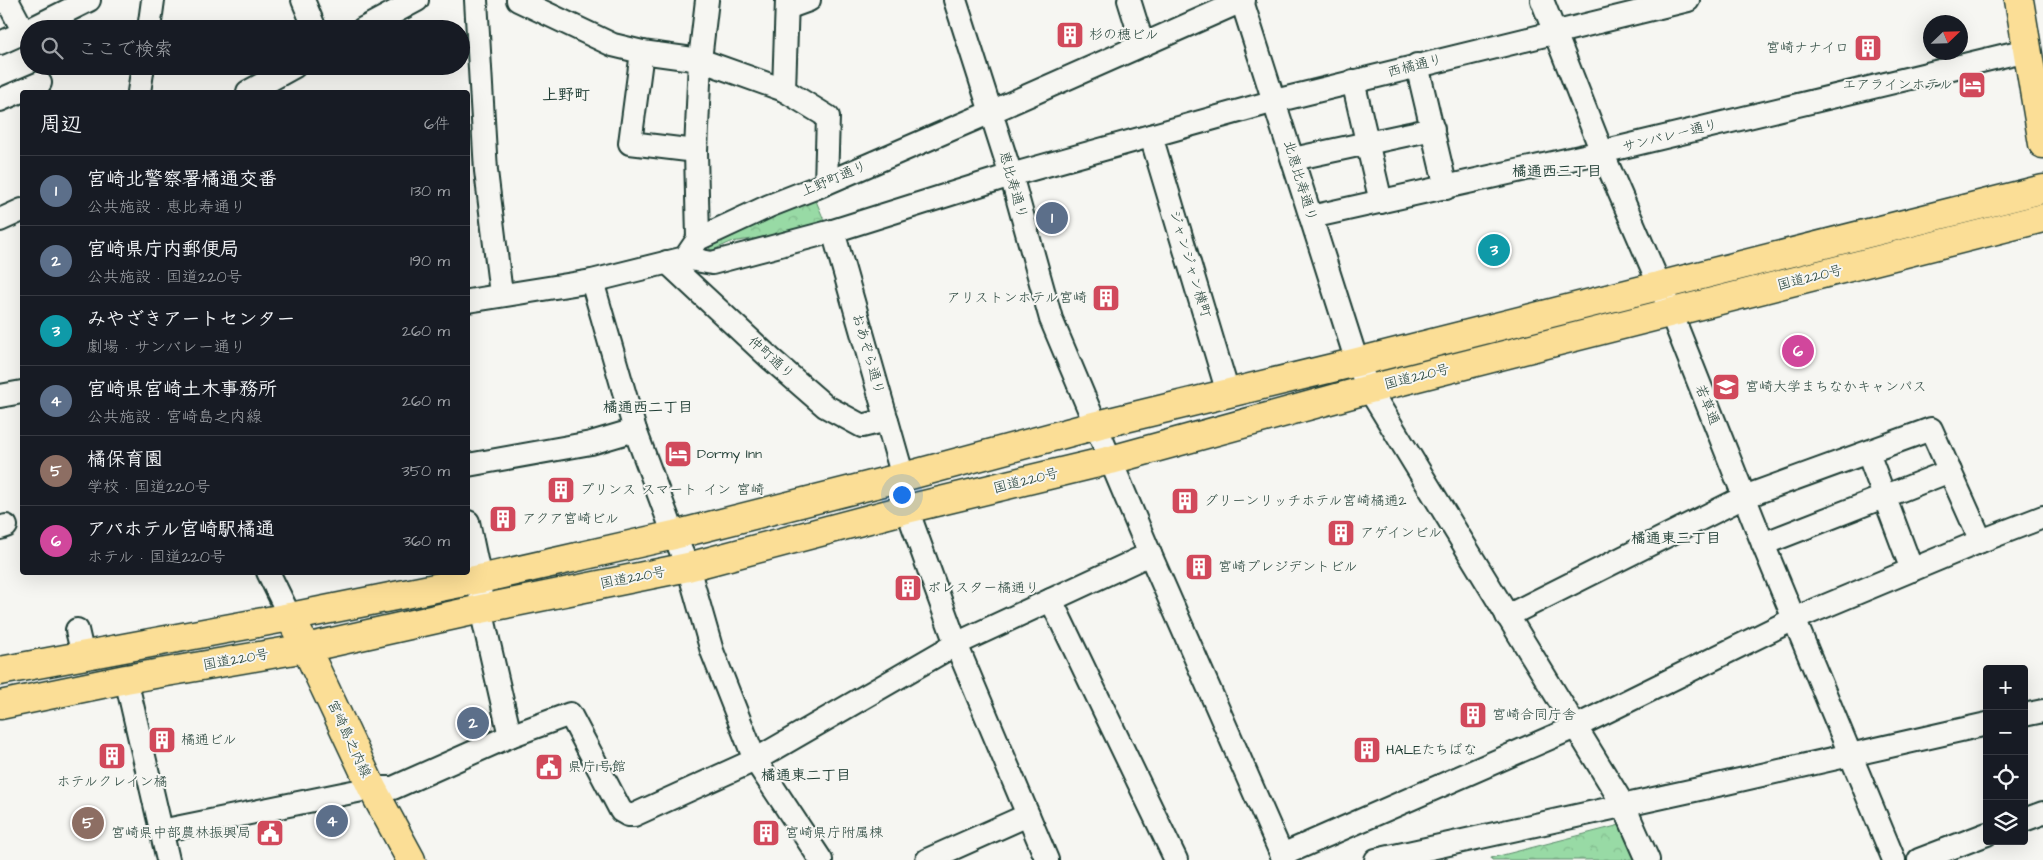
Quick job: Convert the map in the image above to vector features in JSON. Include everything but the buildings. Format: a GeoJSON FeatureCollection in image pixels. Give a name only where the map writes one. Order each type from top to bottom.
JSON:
{"type":"FeatureCollection","features":[{"type":"Feature","properties":{"kind":"main road"},"geometry":{"type":"LineString","coordinates":[[2019,0],[2043,144]]}},
{"type":"Feature","properties":{"kind":"main road","name":"国道220号"},"geometry":{"type":"LineString","coordinates":[[0,671],[80,643],[290,617],[480,579],[674,535],[903,477],[1097,425],[1660,287],[2043,189]]}},
{"type":"Feature","properties":{"kind":"main road","name":"国道220号"},"geometry":{"type":"LineString","coordinates":[[0,705],[126,679],[306,648],[481,609],[688,567],[908,509],[1111,460],[1369,390],[2043,218]]}},
{"type":"Feature","properties":{"kind":"main road","name":"宮崎島之内線"},"geometry":{"type":"LineString","coordinates":[[290,617],[372,788],[411,860]]}},
{"type":"Feature","properties":{"kind":"street"},"geometry":{"type":"LineString","coordinates":[[8,0],[21,20]]}},
{"type":"Feature","properties":{"kind":"street"},"geometry":{"type":"LineString","coordinates":[[48,20],[89,0]]}},
{"type":"Feature","properties":{"kind":"street"},"geometry":{"type":"LineString","coordinates":[[150,20],[153,0]]}},
{"type":"Feature","properties":{"kind":"street"},"geometry":{"type":"LineString","coordinates":[[303,0],[311,20]]}},
{"type":"Feature","properties":{"kind":"street"},"geometry":{"type":"LineString","coordinates":[[380,20],[417,0]]}},
{"type":"Feature","properties":{"kind":"street"},"geometry":{"type":"LineString","coordinates":[[476,0],[486,171],[501,294]]}},
{"type":"Feature","properties":{"kind":"street"},"geometry":{"type":"LineString","coordinates":[[518,0],[613,45],[642,52],[700,60],[784,90],[828,117],[826,183]]}},
{"type":"Feature","properties":{"kind":"street"},"geometry":{"type":"LineString","coordinates":[[676,260],[698,238],[696,151],[700,60],[707,0]]}},
{"type":"Feature","properties":{"kind":"street"},"geometry":{"type":"LineString","coordinates":[[784,90],[787,4],[809,0]]}},
{"type":"Feature","properties":{"kind":"street","name":"恵比寿通り"},"geometry":{"type":"LineString","coordinates":[[955,0],[1011,175],[1051,319],[1150,554],[1283,857]]}},
{"type":"Feature","properties":{"kind":"street"},"geometry":{"type":"LineString","coordinates":[[1129,0],[1143,45]]}},
{"type":"Feature","properties":{"kind":"street","name":"若草通"},"geometry":{"type":"LineString","coordinates":[[1542,0],[1602,152],[1660,287],[1763,544],[1894,860]]}},
{"type":"Feature","properties":{"kind":"street","name":"西橘通り"},"geometry":{"type":"LineString","coordinates":[[1011,175],[1275,101],[1688,0]]}},
{"type":"Feature","properties":{"kind":"street","name":"上野町通り"},"geometry":{"type":"LineString","coordinates":[[698,238],[991,112],[1237,2]]}},
{"type":"Feature","properties":{"kind":"street","name":"北恵比寿通り"},"geometry":{"type":"LineString","coordinates":[[1237,2],[1275,101],[1356,362],[1369,390],[1624,806],[1648,860]]}},
{"type":"Feature","properties":{"kind":"street"},"geometry":{"type":"LineString","coordinates":[[0,42],[20,33]]}},
{"type":"Feature","properties":{"kind":"street","name":"サンバレー通り"},"geometry":{"type":"LineString","coordinates":[[1311,217],[1602,152],[2027,50]]}},
{"type":"Feature","properties":{"kind":"street"},"geometry":{"type":"LineString","coordinates":[[642,52],[630,144],[696,151]]}},
{"type":"Feature","properties":{"kind":"street"},"geometry":{"type":"LineString","coordinates":[[1418,65],[1446,188]]}},
{"type":"Feature","properties":{"kind":"street"},"geometry":{"type":"LineString","coordinates":[[139,90],[142,75]]}},
{"type":"Feature","properties":{"kind":"street"},"geometry":{"type":"LineString","coordinates":[[252,90],[279,75]]}},
{"type":"Feature","properties":{"kind":"street"},"geometry":{"type":"LineString","coordinates":[[1353,81],[1381,202]]}},
{"type":"Feature","properties":{"kind":"street"},"geometry":{"type":"LineString","coordinates":[[24,90],[40,83]]}},
{"type":"Feature","properties":{"kind":"street"},"geometry":{"type":"LineString","coordinates":[[0,100],[20,92]]}},
{"type":"Feature","properties":{"kind":"street"},"geometry":{"type":"LineString","coordinates":[[1293,159],[1433,129]]}},
{"type":"Feature","properties":{"kind":"street","name":"ジャンジャン横町"},"geometry":{"type":"LineString","coordinates":[[1151,136],[1228,393]]}},
{"type":"Feature","properties":{"kind":"street"},"geometry":{"type":"LineString","coordinates":[[470,301],[501,294],[592,281],[676,260],[712,263],[833,231],[1011,175]]}},
{"type":"Feature","properties":{"kind":"street"},"geometry":{"type":"LineString","coordinates":[[0,220],[20,211]]}},
{"type":"Feature","properties":{"kind":"street","name":"おあぞら通り"},"geometry":{"type":"LineString","coordinates":[[833,231],[903,477]]}},
{"type":"Feature","properties":{"kind":"street","name":"仲町通り"},"geometry":{"type":"LineString","coordinates":[[676,260],[771,359],[825,406],[862,426],[887,420]]}},
{"type":"Feature","properties":{"kind":"street"},"geometry":{"type":"LineString","coordinates":[[592,281],[635,430],[674,535],[688,567],[712,651],[755,760],[821,860]]}},
{"type":"Feature","properties":{"kind":"street"},"geometry":{"type":"LineString","coordinates":[[0,396],[20,392]]}},
{"type":"Feature","properties":{"kind":"street"},"geometry":{"type":"LineString","coordinates":[[1508,616],[1744,497],[1931,429],[1981,541]]}},
{"type":"Feature","properties":{"kind":"street"},"geometry":{"type":"LineString","coordinates":[[470,465],[591,442],[635,430]]}},
{"type":"Feature","properties":{"kind":"street"},"geometry":{"type":"LineString","coordinates":[[1868,453],[1912,570]]}},
{"type":"Feature","properties":{"kind":"street"},"geometry":{"type":"LineString","coordinates":[[1763,544],[1950,471]]}},
{"type":"Feature","properties":{"kind":"street"},"geometry":{"type":"LineString","coordinates":[[908,509],[956,644],[1047,860]]}},
{"type":"Feature","properties":{"kind":"street"},"geometry":{"type":"LineString","coordinates":[[1283,857],[1575,727],[1794,619],[2043,517]]}},
{"type":"Feature","properties":{"kind":"street"},"geometry":{"type":"LineString","coordinates":[[470,532],[480,579],[481,609],[510,736]]}},
{"type":"Feature","properties":{"kind":"street"},"geometry":{"type":"LineString","coordinates":[[161,831],[372,788],[393,788],[510,736],[570,714],[621,811],[628,815],[634,815],[755,760],[956,644],[1150,554]]}},
{"type":"Feature","properties":{"kind":"street"},"geometry":{"type":"LineString","coordinates":[[269,575],[290,617]]}},
{"type":"Feature","properties":{"kind":"street"},"geometry":{"type":"LineString","coordinates":[[1052,600],[1176,860]]}},
{"type":"Feature","properties":{"kind":"street"},"geometry":{"type":"LineString","coordinates":[[126,679],[168,860]]}},
{"type":"Feature","properties":{"kind":"street"},"geometry":{"type":"LineString","coordinates":[[2028,714],[2043,711]]}},
{"type":"Feature","properties":{"kind":"street"},"geometry":{"type":"LineString","coordinates":[[1376,860],[1458,852],[1624,806],[1983,725]]}},
{"type":"Feature","properties":{"kind":"street"},"geometry":{"type":"LineString","coordinates":[[2028,819],[2043,813]]}},
{"type":"Feature","properties":{"kind":"street"},"geometry":{"type":"LineString","coordinates":[[926,860],[1028,815]]}},
{"type":"Feature","properties":{"kind":"street"},"geometry":{"type":"LineString","coordinates":[[1919,860],[1983,836]]}},
{"type":"Feature","properties":{"kind":"green space"},"geometry":{"type":"Polygon","coordinates":[[[814,196],[824,220],[822,223],[766,237],[731,242],[713,250],[709,249],[711,242],[747,226],[773,211],[814,196]]]}},
{"type":"Feature","properties":{"kind":"green space"},"geometry":{"type":"Polygon","coordinates":[[[1620,825],[1638,860],[1492,860],[1491,858],[1620,825]]]}},
{"type":"Feature","properties":{"kind":"place","name":"杉の穂ビル"},"geometry":{"type":"Point","coordinates":[1070,35]}},
{"type":"Feature","properties":{"kind":"place","name":"宮崎ナナイロ"},"geometry":{"type":"Point","coordinates":[1868,48]}},
{"type":"Feature","properties":{"kind":"place","name":"エアラインホテル"},"geometry":{"type":"Point","coordinates":[1972,85]}},
{"type":"Feature","properties":{"kind":"place","name":"宮崎北警察署橘通交番"},"geometry":{"type":"Point","coordinates":[1052,218]}},
{"type":"Feature","properties":{"kind":"place","name":"みやざきアートセンター"},"geometry":{"type":"Point","coordinates":[1494,250]}},
{"type":"Feature","properties":{"kind":"place","name":"アリストンホテル宮崎"},"geometry":{"type":"Point","coordinates":[1106,298]}},
{"type":"Feature","properties":{"kind":"place","name":"アパホテル宮崎駅橘通"},"geometry":{"type":"Point","coordinates":[1798,351]}},
{"type":"Feature","properties":{"kind":"place","name":"宮崎大学まちなかキャンパス"},"geometry":{"type":"Point","coordinates":[1726,387]}},
{"type":"Feature","properties":{"kind":"place","name":"Dormy Inn"},"geometry":{"type":"Point","coordinates":[678,454]}},
{"type":"Feature","properties":{"kind":"place","name":"プリンス スマート イン 宮崎"},"geometry":{"type":"Point","coordinates":[561,490]}},
{"type":"Feature","properties":{"kind":"place","name":"グリーンリッチホテル宮崎橘通2"},"geometry":{"type":"Point","coordinates":[1185,501]}},
{"type":"Feature","properties":{"kind":"place","name":"アクア宮崎ビル"},"geometry":{"type":"Point","coordinates":[503,519]}},
{"type":"Feature","properties":{"kind":"place","name":"アゲインビル"},"geometry":{"type":"Point","coordinates":[1341,533]}},
{"type":"Feature","properties":{"kind":"place","name":"宮崎プレジデントビル"},"geometry":{"type":"Point","coordinates":[1199,567]}},
{"type":"Feature","properties":{"kind":"place","name":"ポレスター橘通り"},"geometry":{"type":"Point","coordinates":[908,588]}},
{"type":"Feature","properties":{"kind":"place","name":"宮崎合同庁舎"},"geometry":{"type":"Point","coordinates":[1473,715]}},
{"type":"Feature","properties":{"kind":"place","name":"宮崎県庁内郵便局"},"geometry":{"type":"Point","coordinates":[473,723]}},
{"type":"Feature","properties":{"kind":"place","name":"橘通ビル"},"geometry":{"type":"Point","coordinates":[162,740]}},
{"type":"Feature","properties":{"kind":"place","name":"HALEたちばな"},"geometry":{"type":"Point","coordinates":[1367,750]}},
{"type":"Feature","properties":{"kind":"place","name":"ホテルクレイン橘"},"geometry":{"type":"Point","coordinates":[112,756]}},
{"type":"Feature","properties":{"kind":"place","name":"県庁1号館"},"geometry":{"type":"Point","coordinates":[549,767]}},
{"type":"Feature","properties":{"kind":"place","name":"宮崎県宮崎土木事務所"},"geometry":{"type":"Point","coordinates":[332,821]}},
{"type":"Feature","properties":{"kind":"place","name":"橘保育園"},"geometry":{"type":"Point","coordinates":[88,823]}},
{"type":"Feature","properties":{"kind":"place","name":"宮崎県中部農林振興局"},"geometry":{"type":"Point","coordinates":[270,833]}},
{"type":"Feature","properties":{"kind":"place","name":"宮崎県庁附属棟"},"geometry":{"type":"Point","coordinates":[766,833]}},
{"type":"Feature","properties":{"kind":"district","name":"上野町"},"geometry":{"type":"Point","coordinates":[566,95]}},
{"type":"Feature","properties":{"kind":"district","name":"橘通西三丁目"},"geometry":{"type":"Point","coordinates":[1557,171]}},
{"type":"Feature","properties":{"kind":"district","name":"橘通西二丁目"},"geometry":{"type":"Point","coordinates":[648,407]}},
{"type":"Feature","properties":{"kind":"district","name":"橘通東三丁目"},"geometry":{"type":"Point","coordinates":[1676,538]}},
{"type":"Feature","properties":{"kind":"district","name":"橘通東二丁目"},"geometry":{"type":"Point","coordinates":[806,775]}}]}
